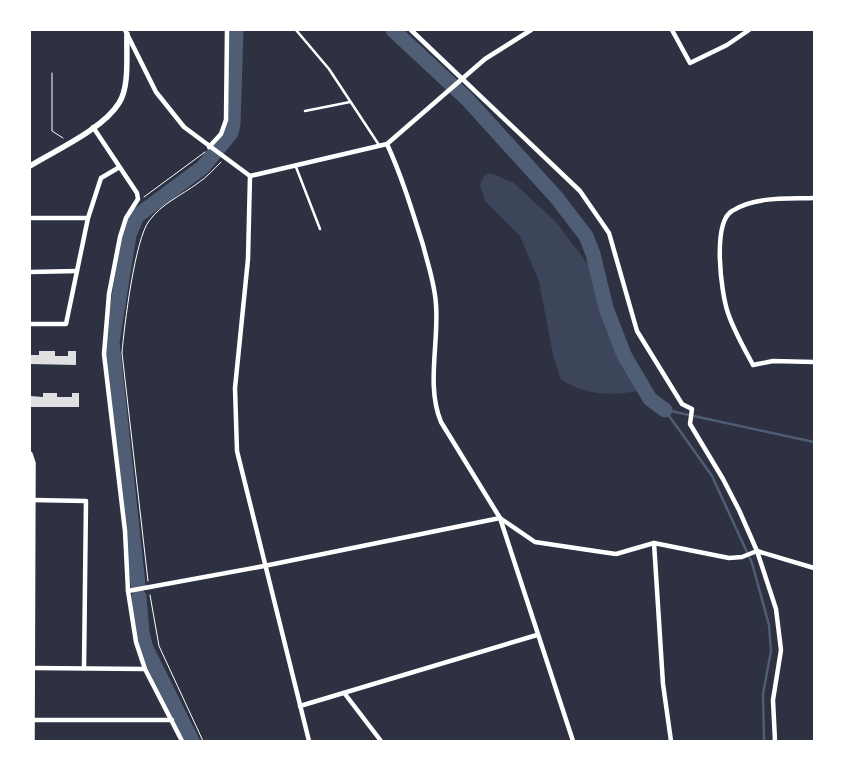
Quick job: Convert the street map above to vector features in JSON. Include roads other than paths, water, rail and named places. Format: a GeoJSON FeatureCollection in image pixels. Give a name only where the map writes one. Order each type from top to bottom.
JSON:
{"type":"FeatureCollection","features":[{"type":"Feature","properties":{"kind":"street"},"geometry":{"type":"LineString","coordinates":[[211,149],[221,134],[226,120],[227,30]]}},
{"type":"Feature","properties":{"kind":"street"},"geometry":{"type":"LineString","coordinates":[[411,30],[580,191],[609,233],[638,331],[682,404],[692,409],[689,421],[724,479],[757,551],[779,625],[781,650],[773,700],[775,741]]}},
{"type":"Feature","properties":{"kind":"street"},"geometry":{"type":"LineString","coordinates":[[126,32],[156,92],[184,127],[220,156],[250,176],[296,167],[387,144],[486,59],[531,30]]}},
{"type":"Feature","properties":{"kind":"street"},"geometry":{"type":"LineString","coordinates":[[672,30],[690,63],[727,45],[749,30]]}},
{"type":"Feature","properties":{"kind":"street"},"geometry":{"type":"LineString","coordinates":[[30,166],[93,127],[120,102],[124,85],[126,32]]}},
{"type":"Feature","properties":{"kind":"street"},"geometry":{"type":"LineString","coordinates":[[93,127],[118,168],[137,193],[138,199],[126,218],[120,237],[109,294],[104,346],[125,531],[128,591],[136,642],[145,669],[182,741]]}},
{"type":"Feature","properties":{"kind":"street"},"geometry":{"type":"LineString","coordinates":[[387,144],[403,179],[434,284],[436,305],[433,394],[436,410],[441,422],[500,518],[573,741]]}},
{"type":"Feature","properties":{"kind":"street"},"geometry":{"type":"LineString","coordinates":[[30,324],[66,324],[88,218],[101,178],[118,168]]}},
{"type":"Feature","properties":{"kind":"street"},"geometry":{"type":"LineString","coordinates":[[250,176],[248,259],[235,388],[234,419],[237,451],[264,566],[309,741]]}},
{"type":"Feature","properties":{"kind":"street"},"geometry":{"type":"LineString","coordinates":[[814,198],[755,202],[731,211],[723,222],[721,236],[721,278],[728,312],[753,365],[773,360],[814,362]]}},
{"type":"Feature","properties":{"kind":"street"},"geometry":{"type":"LineString","coordinates":[[30,218],[88,218]]}},
{"type":"Feature","properties":{"kind":"street"},"geometry":{"type":"LineString","coordinates":[[30,272],[77,271]]}},
{"type":"Feature","properties":{"kind":"street"},"geometry":{"type":"LineString","coordinates":[[30,454],[33,463],[32,741]]}},
{"type":"Feature","properties":{"kind":"street"},"geometry":{"type":"LineString","coordinates":[[33,500],[86,501],[84,668]]}},
{"type":"Feature","properties":{"kind":"street"},"geometry":{"type":"LineString","coordinates":[[128,591],[264,566],[500,518],[535,542],[616,554],[654,543],[729,558],[742,557],[757,551],[814,568]]}},
{"type":"Feature","properties":{"kind":"street"},"geometry":{"type":"LineString","coordinates":[[654,543],[663,684],[671,741]]}},
{"type":"Feature","properties":{"kind":"street"},"geometry":{"type":"LineString","coordinates":[[300,706],[537,635]]}},
{"type":"Feature","properties":{"kind":"street"},"geometry":{"type":"LineString","coordinates":[[32,668],[145,669]]}},
{"type":"Feature","properties":{"kind":"street"},"geometry":{"type":"LineString","coordinates":[[345,694],[382,741]]}},
{"type":"Feature","properties":{"kind":"street"},"geometry":{"type":"LineString","coordinates":[[32,720],[172,720]]}},
{"type":"Feature","properties":{"kind":"lane"},"geometry":{"type":"LineString","coordinates":[[296,30],[329,69],[380,146]]}},
{"type":"Feature","properties":{"kind":"lane"},"geometry":{"type":"LineString","coordinates":[[305,110],[350,102]]}},
{"type":"Feature","properties":{"kind":"lane"},"geometry":{"type":"LineString","coordinates":[[296,167],[320,230]]}},
{"type":"Feature","properties":{"kind":"waterway"},"geometry":{"type":"LineString","coordinates":[[138,585],[112,342],[129,235],[137,216],[203,167],[231,133],[233,125],[236,30]]}},
{"type":"Feature","properties":{"kind":"waterway"},"geometry":{"type":"LineString","coordinates":[[393,30],[467,99],[556,197],[586,236],[593,254],[606,308],[624,355],[650,399],[665,410]]}},
{"type":"Feature","properties":{"kind":"waterway"},"geometry":{"type":"LineString","coordinates":[[665,410],[712,476],[752,563],[769,625],[771,651],[763,694],[764,741]]}},
{"type":"Feature","properties":{"kind":"waterway"},"geometry":{"type":"LineString","coordinates":[[666,410],[814,442]]}},
{"type":"Feature","properties":{"kind":"waterway"},"geometry":{"type":"LineString","coordinates":[[139,597],[142,633],[146,648],[192,741]]}}]}
